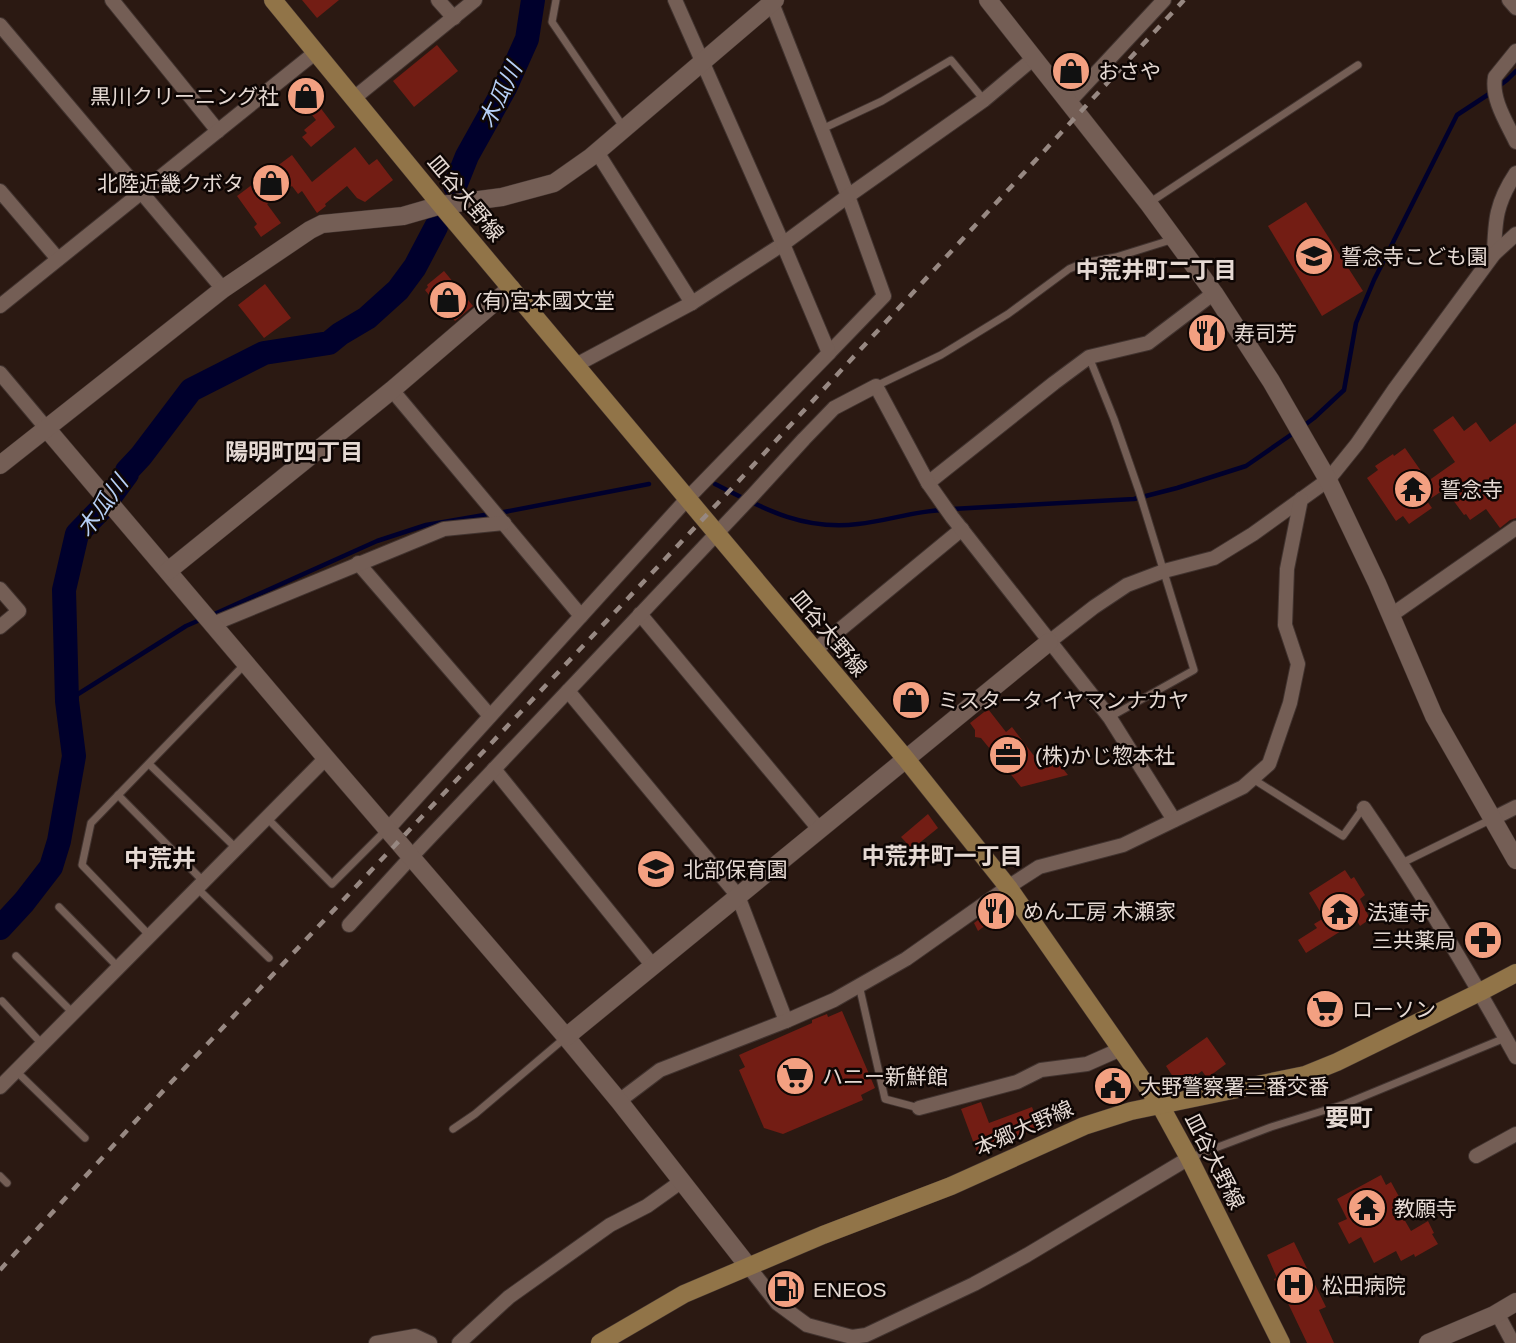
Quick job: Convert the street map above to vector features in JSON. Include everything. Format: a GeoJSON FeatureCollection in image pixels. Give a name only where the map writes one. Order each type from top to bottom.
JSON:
{"type":"FeatureCollection","features":[{"type":"Feature","properties":{"kind":"main road","name":"皿谷大野線"},"geometry":{"type":"LineString","coordinates":[[273,0],[441,205],[906,758],[1007,887],[1160,1105],[1281,1343]]}},
{"type":"Feature","properties":{"kind":"main road","name":"本郷大野線"},"geometry":{"type":"LineString","coordinates":[[600,1343],[684,1294],[951,1185],[1084,1126],[1123,1112],[1305,1074],[1337,1062],[1516,972]]}},
{"type":"Feature","properties":{"kind":"street"},"geometry":{"type":"LineString","coordinates":[[112,0],[218,131]]}},
{"type":"Feature","properties":{"kind":"street"},"geometry":{"type":"LineString","coordinates":[[438,0],[454,18]]}},
{"type":"Feature","properties":{"kind":"street"},"geometry":{"type":"LineString","coordinates":[[354,98],[475,0]]}},
{"type":"Feature","properties":{"kind":"street"},"geometry":{"type":"LineString","coordinates":[[676,0],[829,353]]}},
{"type":"Feature","properties":{"kind":"street"},"geometry":{"type":"LineString","coordinates":[[988,0],[1149,203],[1214,293],[1271,381],[1328,480],[1377,583],[1434,716],[1516,860]]}},
{"type":"Feature","properties":{"kind":"street"},"geometry":{"type":"LineString","coordinates":[[1069,102],[1164,0]]}},
{"type":"Feature","properties":{"kind":"street"},"geometry":{"type":"LineString","coordinates":[[1509,0],[1516,8]]}},
{"type":"Feature","properties":{"kind":"street"},"geometry":{"type":"LineString","coordinates":[[0,465],[223,289],[310,230],[322,224],[403,216],[441,205],[502,197],[554,183],[597,152],[774,2],[884,296],[687,499],[388,828]]}},
{"type":"Feature","properties":{"kind":"street"},"geometry":{"type":"LineString","coordinates":[[0,25],[223,289]]}},
{"type":"Feature","properties":{"kind":"street"},"geometry":{"type":"LineString","coordinates":[[1516,51],[1495,77],[1494,89],[1516,142]]}},
{"type":"Feature","properties":{"kind":"street"},"geometry":{"type":"LineString","coordinates":[[0,306],[316,52]]}},
{"type":"Feature","properties":{"kind":"street"},"geometry":{"type":"LineString","coordinates":[[576,365],[692,303],[783,244],[984,100],[1034,58]]}},
{"type":"Feature","properties":{"kind":"street"},"geometry":{"type":"LineString","coordinates":[[597,152],[692,303]]}},
{"type":"Feature","properties":{"kind":"street"},"geometry":{"type":"LineString","coordinates":[[1494,254],[1495,218],[1506,188],[1516,173]]}},
{"type":"Feature","properties":{"kind":"street"},"geometry":{"type":"LineString","coordinates":[[0,191],[58,259]]}},
{"type":"Feature","properties":{"kind":"street"},"geometry":{"type":"LineString","coordinates":[[566,1037],[1094,607],[1127,585],[1164,571],[1214,558],[1253,534],[1328,480],[1494,254],[1516,234]]}},
{"type":"Feature","properties":{"kind":"street"},"geometry":{"type":"LineString","coordinates":[[168,571],[392,390],[511,288]]}},
{"type":"Feature","properties":{"kind":"street"},"geometry":{"type":"LineString","coordinates":[[928,483],[1089,357],[1148,343],[1214,293]]}},
{"type":"Feature","properties":{"kind":"street"},"geometry":{"type":"LineString","coordinates":[[0,373],[566,1037],[777,1303],[807,1325],[867,1339],[1006,1267],[1189,1158]]}},
{"type":"Feature","properties":{"kind":"street"},"geometry":{"type":"LineString","coordinates":[[349,925],[803,439],[834,408],[876,386],[941,502],[1110,718],[1174,820]]}},
{"type":"Feature","properties":{"kind":"street"},"geometry":{"type":"LineString","coordinates":[[392,390],[581,616]]}},
{"type":"Feature","properties":{"kind":"street"},"geometry":{"type":"LineString","coordinates":[[619,1101],[660,1070],[834,1000],[906,959],[1039,867],[1123,845],[1243,787],[1269,764],[1290,703],[1298,664],[1285,625],[1287,569],[1301,499]]}},
{"type":"Feature","properties":{"kind":"street"},"geometry":{"type":"LineString","coordinates":[[212,624],[444,529],[503,523]]}},
{"type":"Feature","properties":{"kind":"street"},"geometry":{"type":"LineString","coordinates":[[814,651],[957,523]]}},
{"type":"Feature","properties":{"kind":"street"},"geometry":{"type":"LineString","coordinates":[[1390,616],[1516,528]]}},
{"type":"Feature","properties":{"kind":"street"},"geometry":{"type":"LineString","coordinates":[[358,563],[490,716]]}},
{"type":"Feature","properties":{"kind":"street"},"geometry":{"type":"LineString","coordinates":[[0,589],[19,611],[0,627]]}},
{"type":"Feature","properties":{"kind":"street"},"geometry":{"type":"LineString","coordinates":[[640,614],[819,829]]}},
{"type":"Feature","properties":{"kind":"street"},"geometry":{"type":"LineString","coordinates":[[568,691],[738,896],[786,1021]]}},
{"type":"Feature","properties":{"kind":"street"},"geometry":{"type":"LineString","coordinates":[[0,1087],[326,758]]}},
{"type":"Feature","properties":{"kind":"street"},"geometry":{"type":"LineString","coordinates":[[495,769],[653,965]]}},
{"type":"Feature","properties":{"kind":"street"},"geometry":{"type":"LineString","coordinates":[[1493,819],[1516,807]]}},
{"type":"Feature","properties":{"kind":"street"},"geometry":{"type":"LineString","coordinates":[[1364,808],[1402,863],[1516,1057]]}},
{"type":"Feature","properties":{"kind":"street"},"geometry":{"type":"LineString","coordinates":[[919,1108],[1017,1082],[1041,1070],[1087,1063],[1121,1049]]}},
{"type":"Feature","properties":{"kind":"street"},"geometry":{"type":"LineString","coordinates":[[1476,1156],[1516,1134]]}},
{"type":"Feature","properties":{"kind":"street"},"geometry":{"type":"LineString","coordinates":[[459,1343],[509,1297],[610,1225],[647,1206],[682,1181]]}},
{"type":"Feature","properties":{"kind":"street"},"geometry":{"type":"LineString","coordinates":[[1428,1343],[1516,1302]]}},
{"type":"Feature","properties":{"kind":"street"},"geometry":{"type":"LineString","coordinates":[[1497,1313],[1513,1343]]}},
{"type":"Feature","properties":{"kind":"street"},"geometry":{"type":"LineString","coordinates":[[376,1343],[415,1336],[430,1343]]}},
{"type":"Feature","properties":{"kind":"lane"},"geometry":{"type":"LineString","coordinates":[[556,0],[552,22],[624,129]]}},
{"type":"Feature","properties":{"kind":"lane"},"geometry":{"type":"LineString","coordinates":[[821,129],[882,101],[951,60],[984,100]]}},
{"type":"Feature","properties":{"kind":"lane"},"geometry":{"type":"LineString","coordinates":[[1149,203],[1358,65]]}},
{"type":"Feature","properties":{"kind":"lane"},"geometry":{"type":"LineString","coordinates":[[876,386],[941,355],[997,321],[1069,269],[1083,262],[1116,257],[1175,239]]}},
{"type":"Feature","properties":{"kind":"lane"},"geometry":{"type":"LineString","coordinates":[[1089,357],[1144,505],[1194,670],[1110,718]]}},
{"type":"Feature","properties":{"kind":"lane"},"geometry":{"type":"LineString","coordinates":[[150,936],[82,865],[91,823],[246,663]]}},
{"type":"Feature","properties":{"kind":"lane"},"geometry":{"type":"LineString","coordinates":[[149,764],[236,849]]}},
{"type":"Feature","properties":{"kind":"lane"},"geometry":{"type":"LineString","coordinates":[[1252,779],[1343,836],[1364,808]]}},
{"type":"Feature","properties":{"kind":"lane"},"geometry":{"type":"LineString","coordinates":[[118,795],[269,958]]}},
{"type":"Feature","properties":{"kind":"lane"},"geometry":{"type":"LineString","coordinates":[[267,818],[332,884],[388,828]]}},
{"type":"Feature","properties":{"kind":"lane"},"geometry":{"type":"LineString","coordinates":[[1402,863],[1493,819]]}},
{"type":"Feature","properties":{"kind":"lane"},"geometry":{"type":"LineString","coordinates":[[59,907],[119,967]]}},
{"type":"Feature","properties":{"kind":"lane"},"geometry":{"type":"LineString","coordinates":[[16,956],[73,1013]]}},
{"type":"Feature","properties":{"kind":"lane"},"geometry":{"type":"LineString","coordinates":[[859,985],[885,1099],[919,1108]]}},
{"type":"Feature","properties":{"kind":"lane"},"geometry":{"type":"LineString","coordinates":[[2,1001],[42,1045]]}},
{"type":"Feature","properties":{"kind":"lane"},"geometry":{"type":"LineString","coordinates":[[453,1129],[475,1114],[566,1037]]}},
{"type":"Feature","properties":{"kind":"lane"},"geometry":{"type":"LineString","coordinates":[[1189,1158],[1271,1127],[1345,1104],[1505,1038]]}},
{"type":"Feature","properties":{"kind":"lane"},"geometry":{"type":"LineString","coordinates":[[16,1071],[85,1138]]}},
{"type":"Feature","properties":{"kind":"lane"},"geometry":{"type":"LineString","coordinates":[[0,1176],[7,1183]]}},
{"type":"Feature","properties":{"kind":"building"},"geometry":{"type":"Polygon","coordinates":[[[302,0],[339,0],[317,18],[302,0]]]}},
{"type":"Feature","properties":{"kind":"building"},"geometry":{"type":"Polygon","coordinates":[[[437,45],[458,71],[414,107],[393,81],[437,45]]]}},
{"type":"Feature","properties":{"kind":"building"},"geometry":{"type":"Polygon","coordinates":[[[304,83],[335,127],[311,147],[302,137],[307,133],[304,130],[316,120],[293,91],[304,83]]]}},
{"type":"Feature","properties":{"kind":"building"},"geometry":{"type":"Polygon","coordinates":[[[355,147],[369,165],[377,159],[393,180],[365,202],[357,198],[347,186],[317,213],[302,191],[298,194],[292,186],[267,204],[281,223],[261,237],[254,227],[257,224],[237,196],[292,155],[312,182],[355,147]]]}},
{"type":"Feature","properties":{"kind":"building"},"geometry":{"type":"Polygon","coordinates":[[[1306,202],[1363,291],[1322,316],[1268,226],[1306,202]]]}},
{"type":"Feature","properties":{"kind":"building"},"geometry":{"type":"Polygon","coordinates":[[[444,271],[473,306],[455,321],[436,298],[433,300],[425,290],[427,285],[444,271]]]}},
{"type":"Feature","properties":{"kind":"building"},"geometry":{"type":"Polygon","coordinates":[[[265,284],[291,318],[264,338],[238,305],[265,284]]]}},
{"type":"Feature","properties":{"kind":"building"},"geometry":{"type":"Polygon","coordinates":[[[1453,416],[1464,431],[1476,422],[1490,442],[1516,423],[1516,518],[1500,528],[1486,509],[1470,520],[1445,489],[1427,501],[1432,508],[1409,524],[1403,516],[1396,521],[1367,478],[1378,470],[1375,466],[1405,448],[1428,481],[1455,462],[1433,430],[1453,416]]]}},
{"type":"Feature","properties":{"kind":"building"},"geometry":{"type":"Polygon","coordinates":[[[988,709],[1006,732],[1012,727],[1044,769],[1056,760],[1068,775],[1021,787],[981,738],[975,737],[975,730],[970,723],[988,709]]]}},
{"type":"Feature","properties":{"kind":"building"},"geometry":{"type":"Polygon","coordinates":[[[928,814],[938,828],[912,849],[901,837],[928,814]]]}},
{"type":"Feature","properties":{"kind":"building"},"geometry":{"type":"Polygon","coordinates":[[[1345,870],[1351,879],[1354,877],[1365,895],[1360,899],[1370,919],[1360,926],[1357,921],[1306,953],[1298,940],[1317,928],[1314,924],[1324,918],[1309,893],[1345,870]]]}},
{"type":"Feature","properties":{"kind":"building"},"geometry":{"type":"Polygon","coordinates":[[[999,905],[1008,919],[992,931],[986,925],[978,931],[974,923],[999,905]]]}},
{"type":"Feature","properties":{"kind":"building"},"geometry":{"type":"Polygon","coordinates":[[[842,1011],[875,1088],[861,1095],[863,1100],[783,1134],[764,1128],[739,1070],[745,1067],[739,1055],[812,1023],[812,1020],[842,1011]]]}},
{"type":"Feature","properties":{"kind":"building"},"geometry":{"type":"Polygon","coordinates":[[[1207,1037],[1226,1064],[1207,1078],[1202,1071],[1188,1081],[1183,1075],[1175,1080],[1166,1066],[1207,1037]]]}},
{"type":"Feature","properties":{"kind":"building"},"geometry":{"type":"Polygon","coordinates":[[[981,1102],[989,1123],[1032,1107],[1040,1128],[977,1152],[961,1109],[981,1102]]]}},
{"type":"Feature","properties":{"kind":"building"},"geometry":{"type":"Polygon","coordinates":[[[1381,1175],[1386,1185],[1391,1182],[1403,1204],[1397,1207],[1411,1231],[1428,1221],[1438,1244],[1415,1257],[1414,1254],[1401,1261],[1396,1251],[1374,1263],[1361,1237],[1349,1244],[1338,1223],[1347,1219],[1337,1199],[1381,1175]]]}},
{"type":"Feature","properties":{"kind":"building"},"geometry":{"type":"Polygon","coordinates":[[[1294,1242],[1326,1307],[1319,1310],[1334,1343],[1307,1343],[1274,1279],[1277,1278],[1267,1255],[1294,1242]]]}},
{"type":"Feature","properties":{"kind":"waterway","name":"木瓜川"},"geometry":{"type":"LineString","coordinates":[[455,186],[467,156],[505,88],[527,39],[533,0]]}},
{"type":"Feature","properties":{"kind":"waterway"},"geometry":{"type":"LineString","coordinates":[[1499,86],[1516,71]]}},
{"type":"Feature","properties":{"kind":"waterway"},"geometry":{"type":"LineString","coordinates":[[1302,427],[1344,390],[1356,323],[1374,280],[1457,115],[1492,92]]}},
{"type":"Feature","properties":{"kind":"waterway","name":"木瓜川"},"geometry":{"type":"LineString","coordinates":[[0,928],[51,867],[59,841],[74,756],[67,701],[64,590],[77,534],[102,508],[127,471],[191,390],[264,353],[329,343],[367,318],[398,290],[415,267],[436,227]]}},
{"type":"Feature","properties":{"kind":"waterway"},"geometry":{"type":"LineString","coordinates":[[952,509],[1134,499],[1246,466],[1295,432]]}},
{"type":"Feature","properties":{"kind":"waterway"},"geometry":{"type":"LineString","coordinates":[[499,513],[649,484]]}},
{"type":"Feature","properties":{"kind":"waterway"},"geometry":{"type":"LineString","coordinates":[[715,484],[783,516],[819,524],[858,524],[943,510]]}},
{"type":"Feature","properties":{"kind":"waterway"},"geometry":{"type":"LineString","coordinates":[[210,616],[377,541],[426,525],[490,514]]}},
{"type":"Feature","properties":{"kind":"waterway"},"geometry":{"type":"LineString","coordinates":[[67,701],[186,626],[202,619]]}},
{"type":"Feature","properties":{"kind":"railway"},"geometry":{"type":"LineString","coordinates":[[0,1270],[164,1090],[734,486],[1184,0]]}},
{"type":"Feature","properties":{"kind":"place","name":"おさや"},"geometry":{"type":"Point","coordinates":[1071,71]}},
{"type":"Feature","properties":{"kind":"place","name":"黒川クリーニング社"},"geometry":{"type":"Point","coordinates":[306,96]}},
{"type":"Feature","properties":{"kind":"place","name":"北陸近畿クボタ"},"geometry":{"type":"Point","coordinates":[271,183]}},
{"type":"Feature","properties":{"kind":"place","name":"誓念寺こども園"},"geometry":{"type":"Point","coordinates":[1314,256]}},
{"type":"Feature","properties":{"kind":"place","name":"(有)宮本國文堂"},"geometry":{"type":"Point","coordinates":[448,300]}},
{"type":"Feature","properties":{"kind":"place","name":"寿司芳"},"geometry":{"type":"Point","coordinates":[1207,333]}},
{"type":"Feature","properties":{"kind":"place","name":"誓念寺"},"geometry":{"type":"Point","coordinates":[1413,489]}},
{"type":"Feature","properties":{"kind":"place","name":"ミスタータイヤマンナカヤ"},"geometry":{"type":"Point","coordinates":[911,700]}},
{"type":"Feature","properties":{"kind":"place","name":"(株)かじ惣本社"},"geometry":{"type":"Point","coordinates":[1008,755]}},
{"type":"Feature","properties":{"kind":"place","name":"北部保育園"},"geometry":{"type":"Point","coordinates":[656,869]}},
{"type":"Feature","properties":{"kind":"place","name":"めん工房 木瀬家"},"geometry":{"type":"Point","coordinates":[996,911]}},
{"type":"Feature","properties":{"kind":"place","name":"法蓮寺"},"geometry":{"type":"Point","coordinates":[1340,912]}},
{"type":"Feature","properties":{"kind":"place","name":"三共薬局"},"geometry":{"type":"Point","coordinates":[1483,940]}},
{"type":"Feature","properties":{"kind":"place","name":"ローソン"},"geometry":{"type":"Point","coordinates":[1325,1009]}},
{"type":"Feature","properties":{"kind":"place","name":"ハニー新鮮館"},"geometry":{"type":"Point","coordinates":[795,1076]}},
{"type":"Feature","properties":{"kind":"place","name":"大野警察署三番交番"},"geometry":{"type":"Point","coordinates":[1113,1086]}},
{"type":"Feature","properties":{"kind":"place","name":"教願寺"},"geometry":{"type":"Point","coordinates":[1367,1208]}},
{"type":"Feature","properties":{"kind":"place","name":"松田病院"},"geometry":{"type":"Point","coordinates":[1295,1285]}},
{"type":"Feature","properties":{"kind":"place","name":"ENEOS"},"geometry":{"type":"Point","coordinates":[786,1289]}},
{"type":"Feature","properties":{"kind":"district","name":"中荒井町二丁目"},"geometry":{"type":"Point","coordinates":[1156,270]}},
{"type":"Feature","properties":{"kind":"district","name":"陽明町四丁目"},"geometry":{"type":"Point","coordinates":[294,452]}},
{"type":"Feature","properties":{"kind":"district","name":"中荒井町一丁目"},"geometry":{"type":"Point","coordinates":[942,856]}},
{"type":"Feature","properties":{"kind":"district","name":"中荒井"},"geometry":{"type":"Point","coordinates":[160,858]}},
{"type":"Feature","properties":{"kind":"district","name":"要町"},"geometry":{"type":"Point","coordinates":[1349,1117]}}]}
